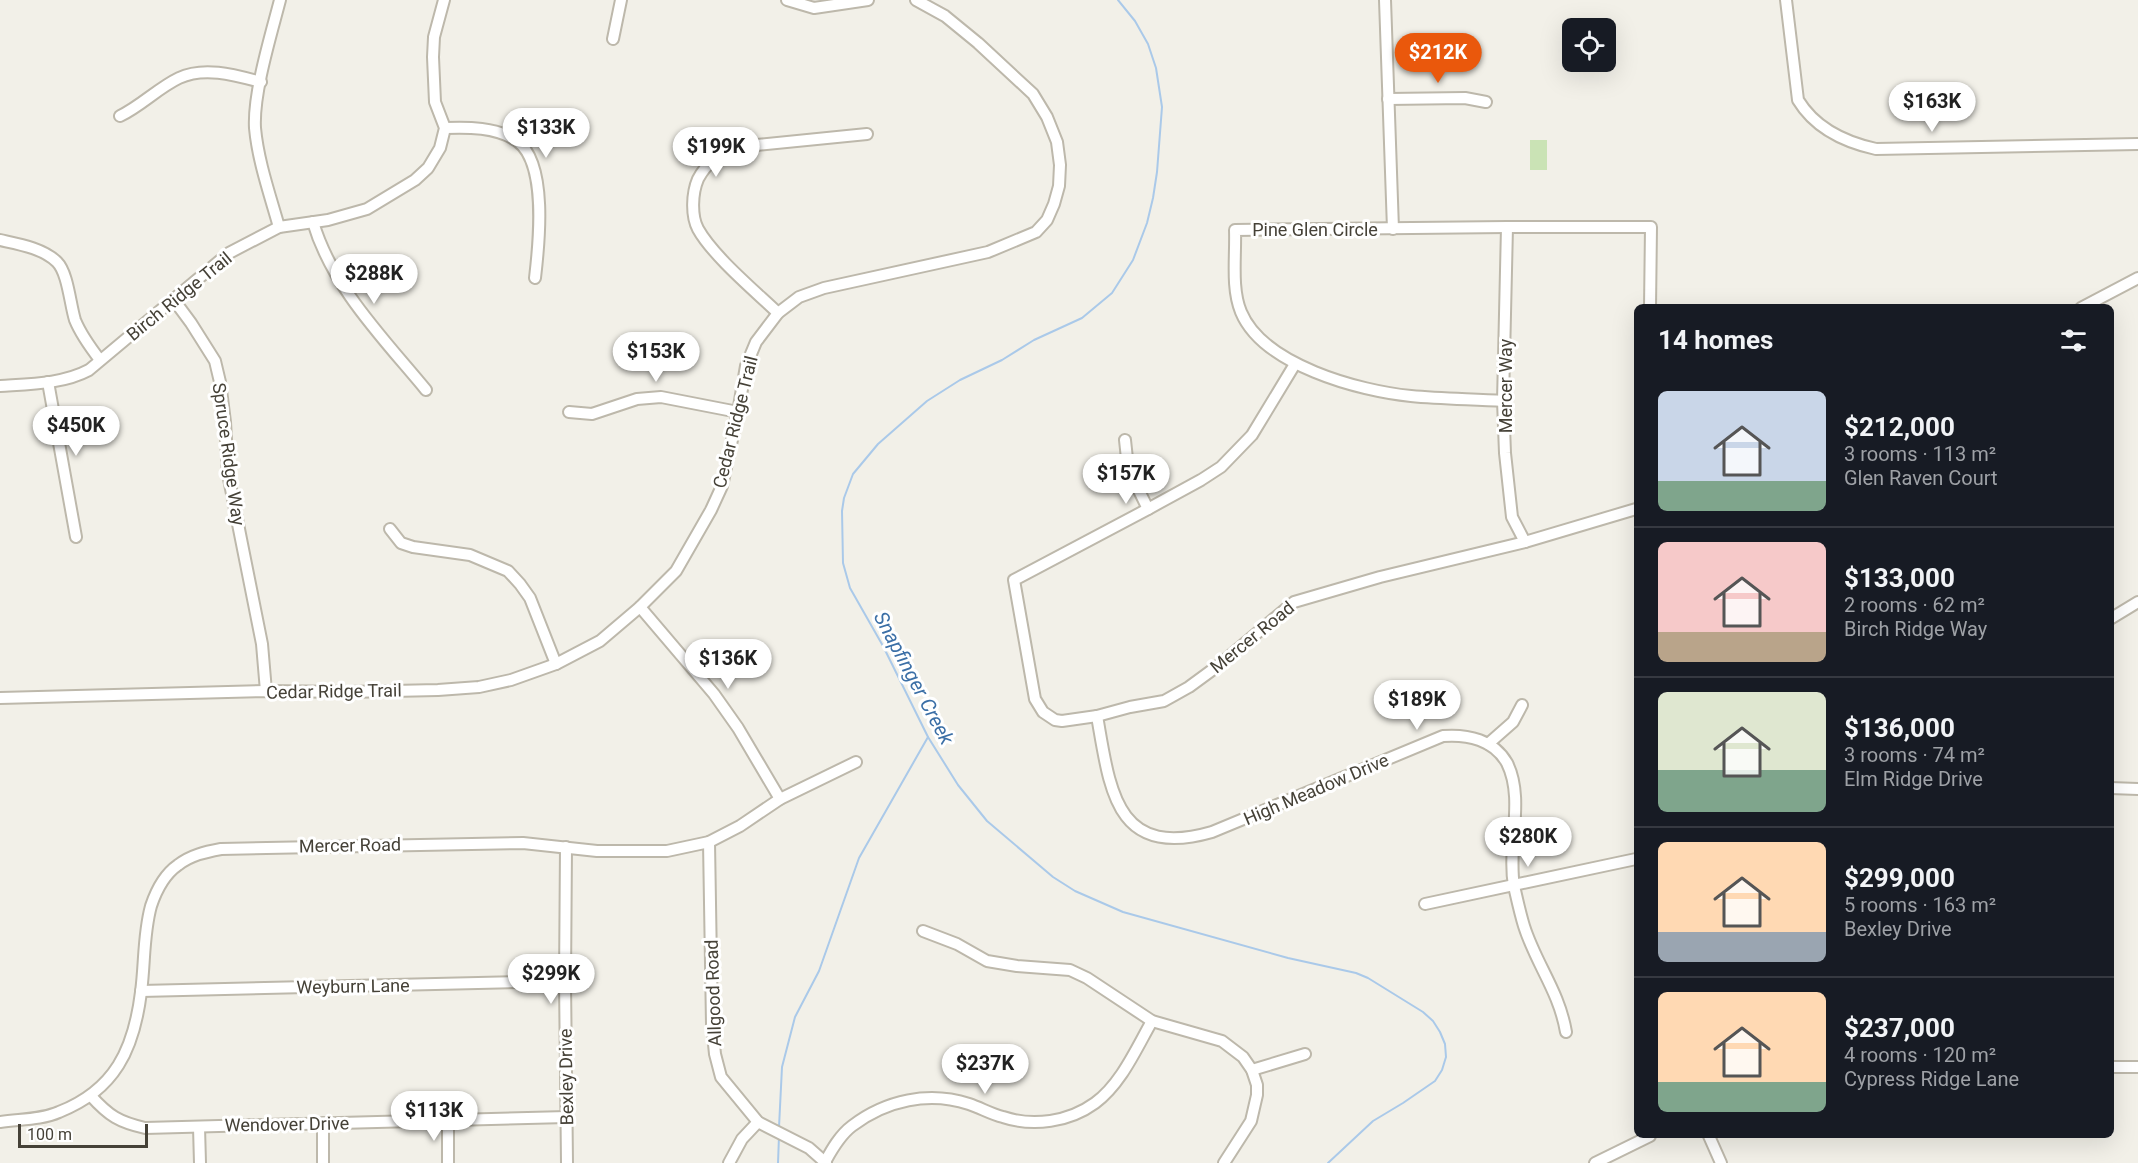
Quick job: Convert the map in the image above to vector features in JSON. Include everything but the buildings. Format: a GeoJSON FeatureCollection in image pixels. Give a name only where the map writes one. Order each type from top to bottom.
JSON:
{"type":"FeatureCollection","features":[{"type":"Feature","properties":{"kind":"street"},"geometry":{"type":"LineString","coordinates":[[279,227],[261,162],[255,128],[261,81],[280,0]]}},
{"type":"Feature","properties":{"kind":"street"},"geometry":{"type":"LineString","coordinates":[[444,0],[434,37],[435,102],[444,128],[482,129],[505,134],[523,146],[539,185],[538,252],[535,278]]}},
{"type":"Feature","properties":{"kind":"street"},"geometry":{"type":"LineString","coordinates":[[613,39],[621,0]]}},
{"type":"Feature","properties":{"kind":"street"},"geometry":{"type":"LineString","coordinates":[[787,0],[814,8],[868,0]]}},
{"type":"Feature","properties":{"kind":"street","name":"Cedar Ridge Trail"},"geometry":{"type":"LineString","coordinates":[[0,698],[266,691],[347,692],[479,687],[511,680],[556,664],[600,641],[640,607],[676,571],[711,510],[722,486],[749,356],[756,342],[778,313],[799,297],[824,288],[988,252],[1036,232],[1047,220],[1059,186],[1060,165],[1057,142],[1047,117],[1033,94],[978,43],[945,16],[916,0]]}},
{"type":"Feature","properties":{"kind":"street"},"geometry":{"type":"LineString","coordinates":[[1385,0],[1393,229]]}},
{"type":"Feature","properties":{"kind":"street"},"geometry":{"type":"LineString","coordinates":[[1786,0],[1798,100],[1806,113],[1821,126],[1857,145],[1875,149],[2138,144]]}},
{"type":"Feature","properties":{"kind":"street"},"geometry":{"type":"LineString","coordinates":[[120,116],[131,111],[178,78],[193,73],[210,72],[261,81]]}},
{"type":"Feature","properties":{"kind":"street"},"geometry":{"type":"LineString","coordinates":[[1388,99],[1465,98],[1486,102]]}},
{"type":"Feature","properties":{"kind":"street","name":"Birch Ridge Trail"},"geometry":{"type":"LineString","coordinates":[[0,386],[48,382],[78,376],[229,253],[279,227],[338,218],[367,209],[415,180],[435,160],[442,142],[444,128]]}},
{"type":"Feature","properties":{"kind":"street"},"geometry":{"type":"LineString","coordinates":[[778,313],[710,246],[697,228],[694,217],[696,184],[706,167],[719,155],[736,147],[867,134]]}},
{"type":"Feature","properties":{"kind":"street"},"geometry":{"type":"LineString","coordinates":[[313,222],[323,249],[360,311],[426,390]]}},
{"type":"Feature","properties":{"kind":"street","name":"Mercer Way"},"geometry":{"type":"LineString","coordinates":[[1507,227],[1503,401],[1506,464],[1512,517],[1525,542]]}},
{"type":"Feature","properties":{"kind":"street","name":"Pine Glen Circle"},"geometry":{"type":"LineString","coordinates":[[1503,401],[1410,396],[1348,383],[1295,364],[1266,343],[1249,326],[1240,311],[1236,289],[1235,230],[1651,227],[1650,304]]}},
{"type":"Feature","properties":{"kind":"street"},"geometry":{"type":"LineString","coordinates":[[0,240],[44,253],[57,262],[62,270],[76,321],[85,340],[100,360]]}},
{"type":"Feature","properties":{"kind":"street"},"geometry":{"type":"LineString","coordinates":[[2089,304],[2138,278]]}},
{"type":"Feature","properties":{"kind":"street","name":"Spruce Ridge Way"},"geometry":{"type":"LineString","coordinates":[[174,300],[215,361],[220,382],[228,474],[262,644],[266,691]]}},
{"type":"Feature","properties":{"kind":"street"},"geometry":{"type":"LineString","coordinates":[[1125,440],[1128,468],[1149,509],[1201,480],[1236,453],[1251,435],[1295,364]]}},
{"type":"Feature","properties":{"kind":"street"},"geometry":{"type":"LineString","coordinates":[[48,382],[76,537]]}},
{"type":"Feature","properties":{"kind":"street"},"geometry":{"type":"LineString","coordinates":[[569,412],[592,414],[637,399],[661,397],[738,412]]}},
{"type":"Feature","properties":{"kind":"street","name":"Mercer Road"},"geometry":{"type":"LineString","coordinates":[[1149,509],[1014,579],[1035,699],[1043,712],[1055,720],[1097,716],[1164,701],[1189,687],[1219,665],[1294,602],[1380,577],[1525,542],[1634,510]]}},
{"type":"Feature","properties":{"kind":"street"},"geometry":{"type":"LineString","coordinates":[[390,529],[401,543],[413,547],[470,555],[508,571],[530,598],[556,664]]}},
{"type":"Feature","properties":{"kind":"street"},"geometry":{"type":"LineString","coordinates":[[2114,617],[2138,602]]}},
{"type":"Feature","properties":{"kind":"street"},"geometry":{"type":"LineString","coordinates":[[640,607],[714,694],[742,735],[780,799]]}},
{"type":"Feature","properties":{"kind":"street"},"geometry":{"type":"LineString","coordinates":[[1522,705],[1513,722],[1488,744],[1499,752],[1513,777],[1515,796],[1511,860],[1514,885],[1524,927],[1563,1014],[1566,1032]]}},
{"type":"Feature","properties":{"kind":"street","name":"High Meadow Drive"},"geometry":{"type":"LineString","coordinates":[[1097,716],[1112,789],[1123,813],[1136,826],[1152,836],[1169,839],[1187,839],[1212,832],[1443,736],[1473,738],[1488,744]]}},
{"type":"Feature","properties":{"kind":"street","name":"Mercer Road"},"geometry":{"type":"LineString","coordinates":[[0,1122],[47,1116],[59,1112],[91,1096],[112,1076],[125,1056],[134,1031],[141,991],[146,924],[155,893],[177,865],[196,855],[220,849],[446,843],[523,843],[597,851],[667,851],[709,842],[740,826],[780,799],[856,762]]}},
{"type":"Feature","properties":{"kind":"street"},"geometry":{"type":"LineString","coordinates":[[2114,788],[2138,789]]}},
{"type":"Feature","properties":{"kind":"street","name":"Allgood Road"},"geometry":{"type":"LineString","coordinates":[[709,842],[712,1024],[715,1054],[721,1077],[758,1122],[809,1148],[825,1162]]}},
{"type":"Feature","properties":{"kind":"street","name":"Bexley Drive"},"geometry":{"type":"LineString","coordinates":[[566,848],[567,1163]]}},
{"type":"Feature","properties":{"kind":"street"},"geometry":{"type":"LineString","coordinates":[[1425,904],[1634,859]]}},
{"type":"Feature","properties":{"kind":"street"},"geometry":{"type":"LineString","coordinates":[[923,931],[957,944],[987,961],[1070,970],[1087,978],[1152,1021],[1222,1041],[1242,1057],[1252,1070],[1257,1084],[1256,1105],[1251,1121],[1224,1163]]}},
{"type":"Feature","properties":{"kind":"street","name":"Weyburn Lane"},"geometry":{"type":"LineString","coordinates":[[141,991],[565,981]]}},
{"type":"Feature","properties":{"kind":"street"},"geometry":{"type":"LineString","coordinates":[[825,1162],[837,1142],[851,1126],[900,1101],[937,1098],[968,1104],[1010,1119],[1033,1123],[1072,1116],[1097,1102],[1114,1084],[1152,1021]]}},
{"type":"Feature","properties":{"kind":"street"},"geometry":{"type":"LineString","coordinates":[[1252,1070],[1305,1054]]}},
{"type":"Feature","properties":{"kind":"street"},"geometry":{"type":"LineString","coordinates":[[2114,1067],[2138,1067]]}},
{"type":"Feature","properties":{"kind":"street","name":"Wendover Drive"},"geometry":{"type":"LineString","coordinates":[[91,1096],[106,1112],[123,1123],[145,1128],[567,1117]]}},
{"type":"Feature","properties":{"kind":"street"},"geometry":{"type":"LineString","coordinates":[[448,1120],[448,1163]]}},
{"type":"Feature","properties":{"kind":"street"},"geometry":{"type":"LineString","coordinates":[[729,1163],[742,1139],[758,1122]]}},
{"type":"Feature","properties":{"kind":"street"},"geometry":{"type":"LineString","coordinates":[[323,1123],[323,1163]]}},
{"type":"Feature","properties":{"kind":"street"},"geometry":{"type":"LineString","coordinates":[[199,1126],[200,1163]]}},
{"type":"Feature","properties":{"kind":"street"},"geometry":{"type":"LineString","coordinates":[[1595,1163],[1646,1138]]}},
{"type":"Feature","properties":{"kind":"street"},"geometry":{"type":"LineString","coordinates":[[1710,1138],[1721,1163]]}},
{"type":"Feature","properties":{"kind":"green space"},"geometry":{"type":"Polygon","coordinates":[[[1530,140],[1547,140],[1547,170],[1530,170],[1530,140]]]}},
{"type":"Feature","properties":{"kind":"waterway","name":"Snapfinger Creek"},"geometry":{"type":"LineString","coordinates":[[1118,0],[1135,21],[1148,44],[1156,68],[1162,107],[1153,198],[1147,223],[1133,260],[1112,293],[1082,318],[1034,340],[1002,360],[960,380],[927,401],[878,444],[853,474],[844,498],[843,563],[850,588],[883,646],[928,737],[958,785],[987,821],[1053,877],[1075,891],[1123,912],[1288,958],[1356,973],[1423,1012],[1433,1021],[1445,1044],[1446,1057],[1435,1081],[1373,1121],[1328,1163]]}},
{"type":"Feature","properties":{"kind":"waterway"},"geometry":{"type":"LineString","coordinates":[[779,1127],[782,1067],[795,1017],[819,971],[859,858],[928,737]]}},
{"type":"Feature","properties":{"kind":"waterway"},"geometry":{"type":"LineString","coordinates":[[778,1163],[779,1136]]}}]}
